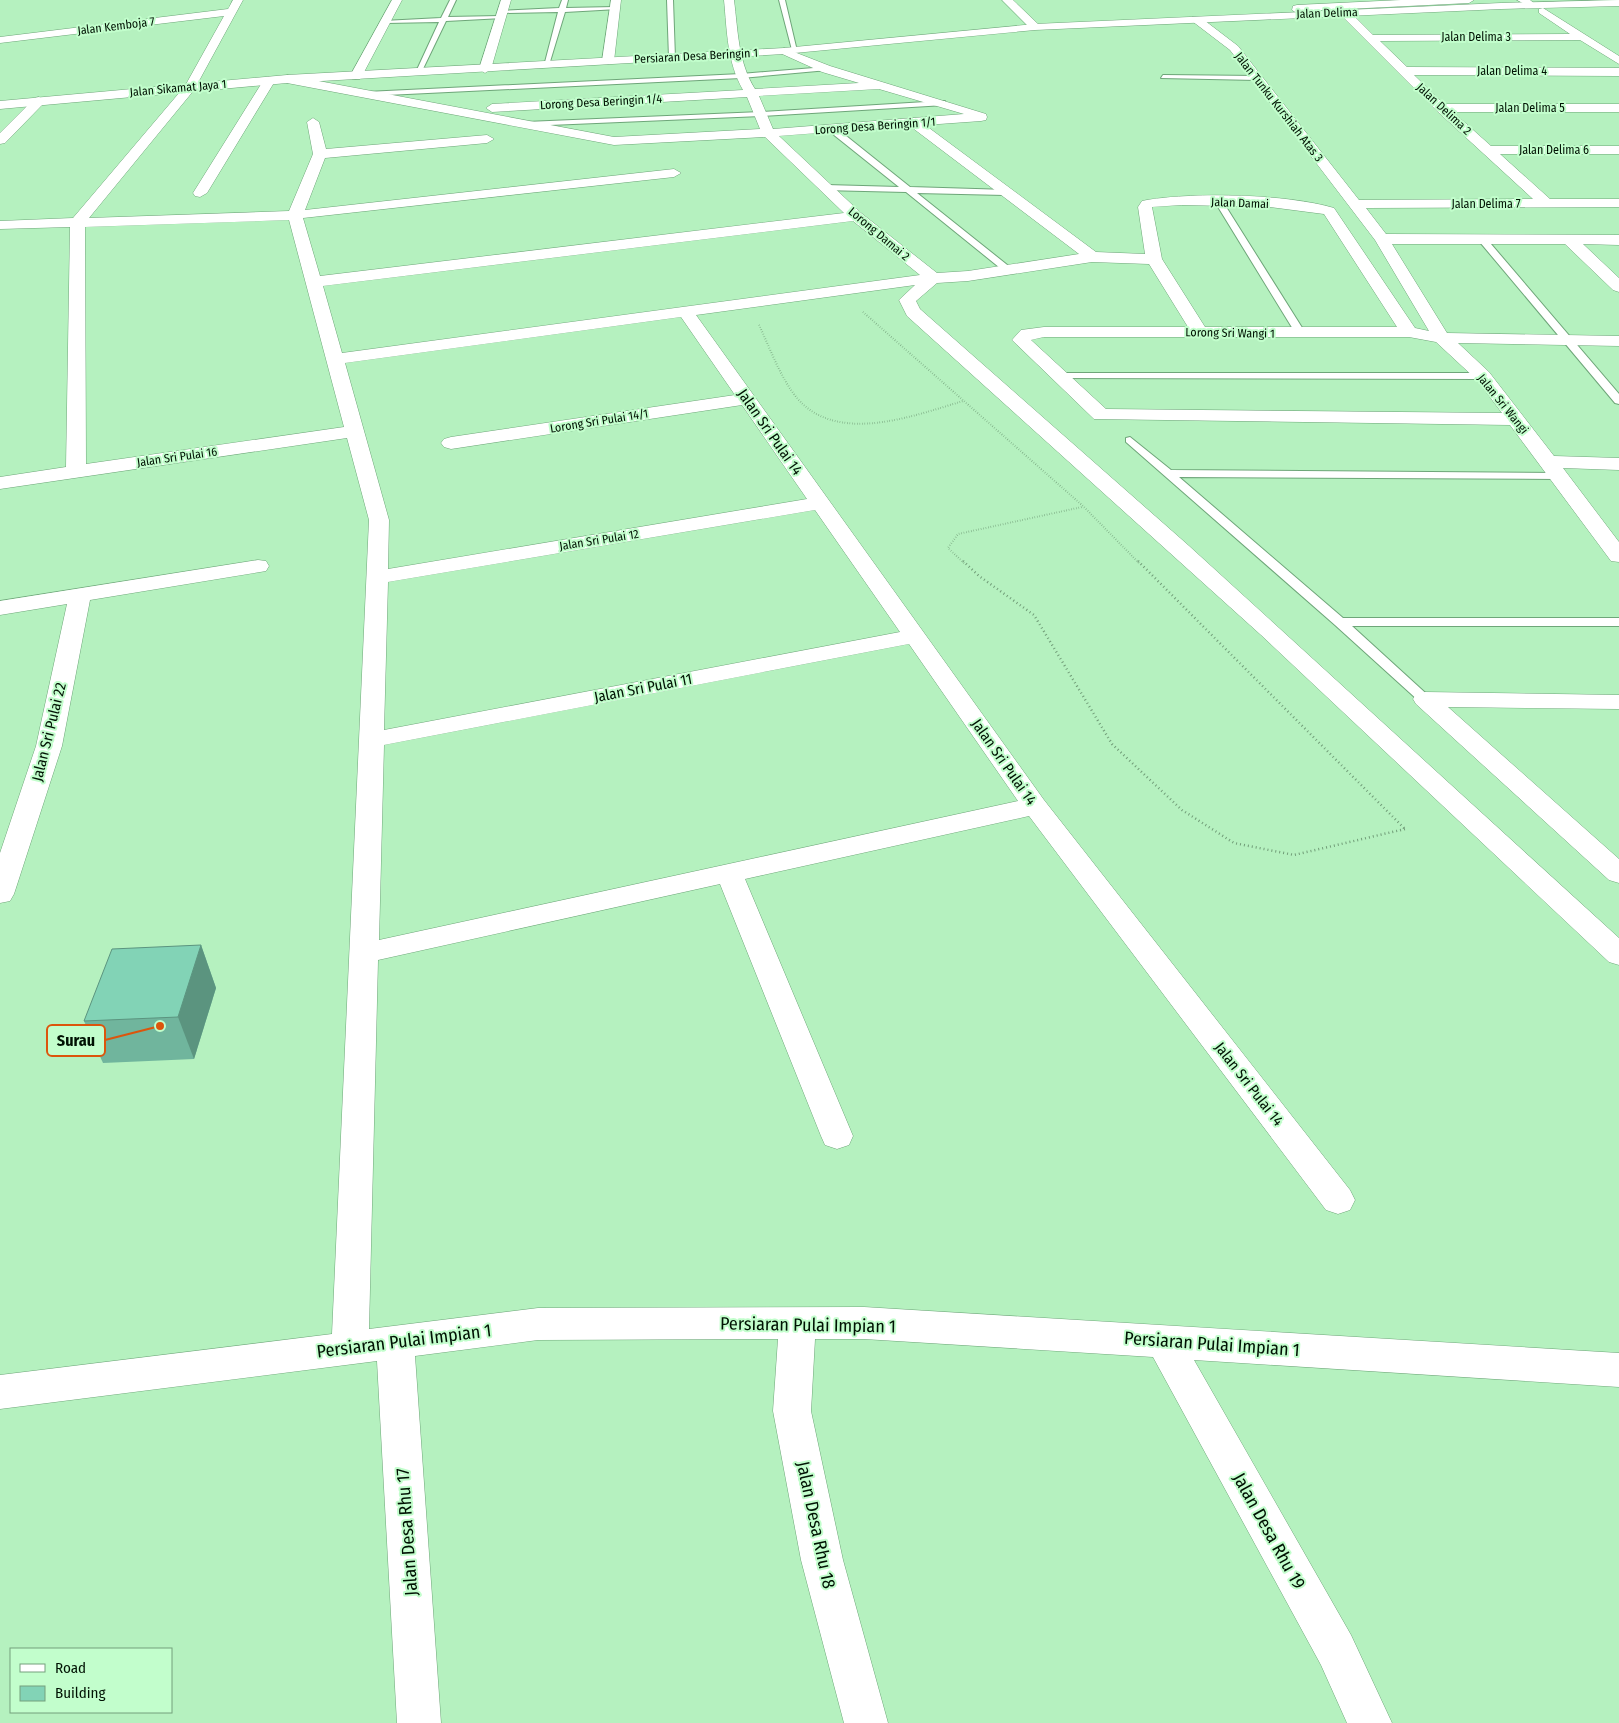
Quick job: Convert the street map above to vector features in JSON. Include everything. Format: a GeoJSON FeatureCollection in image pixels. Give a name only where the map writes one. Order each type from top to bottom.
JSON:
{"type":"FeatureCollection","features":[{"type":"Feature","properties":{"kind":"street"},"geometry":{"type":"LineString","coordinates":[[76,472],[78,222],[190,87],[238,0]]}},
{"type":"Feature","properties":{"kind":"street"},"geometry":{"type":"LineString","coordinates":[[356,76],[397,0]]}},
{"type":"Feature","properties":{"kind":"street"},"geometry":{"type":"LineString","coordinates":[[729,0],[735,54],[741,76],[752,94],[768,133]]}},
{"type":"Feature","properties":{"kind":"street"},"geometry":{"type":"LineString","coordinates":[[1007,0],[1035,27]]}},
{"type":"Feature","properties":{"kind":"street"},"geometry":{"type":"LineString","coordinates":[[1303,14],[1297,8],[1469,0]]}},
{"type":"Feature","properties":{"kind":"street","name":"Jalan Delima"},"geometry":{"type":"LineString","coordinates":[[1035,27],[1345,13],[1526,2],[1619,3]]}},
{"type":"Feature","properties":{"kind":"street"},"geometry":{"type":"LineString","coordinates":[[608,61],[616,3]]}},
{"type":"Feature","properties":{"kind":"street"},"geometry":{"type":"LineString","coordinates":[[485,69],[503,10]]}},
{"type":"Feature","properties":{"kind":"street"},"geometry":{"type":"LineString","coordinates":[[1543,11],[1619,61]]}},
{"type":"Feature","properties":{"kind":"street","name":"Jalan Kemboja 7"},"geometry":{"type":"LineString","coordinates":[[0,40],[232,12]]}},
{"type":"Feature","properties":{"kind":"street","name":"Jalan Delima 2"},"geometry":{"type":"LineString","coordinates":[[1345,13],[1441,108],[1546,203]]}},
{"type":"Feature","properties":{"kind":"street","name":"Jalan Tunku Kurshiah Atas 3"},"geometry":{"type":"LineString","coordinates":[[1196,19],[1234,48],[1354,204]]}},
{"type":"Feature","properties":{"kind":"street","name":"Persiaran Desa Beringin 1"},"geometry":{"type":"LineString","coordinates":[[356,76],[735,54],[1035,27]]}},
{"type":"Feature","properties":{"kind":"street","name":"Jalan Delima 3"},"geometry":{"type":"LineString","coordinates":[[1370,38],[1582,37]]}},
{"type":"Feature","properties":{"kind":"street"},"geometry":{"type":"LineString","coordinates":[[790,50],[826,68],[942,103]]}},
{"type":"Feature","properties":{"kind":"street","name":"Jalan Delima 4"},"geometry":{"type":"LineString","coordinates":[[1404,71],[1619,72]]}},
{"type":"Feature","properties":{"kind":"street","name":"Jalan Sikamat Jaya 1"},"geometry":{"type":"LineString","coordinates":[[0,105],[287,79],[356,76]]}},
{"type":"Feature","properties":{"kind":"street"},"geometry":{"type":"LineString","coordinates":[[287,79],[451,110]]}},
{"type":"Feature","properties":{"kind":"street"},"geometry":{"type":"LineString","coordinates":[[200,193],[269,81]]}},
{"type":"Feature","properties":{"kind":"street","name":"Lorong Desa Beringin 1/4"},"geometry":{"type":"LineString","coordinates":[[451,110],[883,85]]}},
{"type":"Feature","properties":{"kind":"street"},"geometry":{"type":"LineString","coordinates":[[0,140],[40,101]]}},
{"type":"Feature","properties":{"kind":"street","name":"Lorong Desa Beringin 1/1"},"geometry":{"type":"LineString","coordinates":[[451,110],[614,141],[832,129],[981,117],[942,103]]}},
{"type":"Feature","properties":{"kind":"street","name":"Jalan Delima 5"},"geometry":{"type":"LineString","coordinates":[[1441,108],[1619,108]]}},
{"type":"Feature","properties":{"kind":"street"},"geometry":{"type":"LineString","coordinates":[[313,122],[320,154],[295,215],[379,520],[350,1347]]}},
{"type":"Feature","properties":{"kind":"street"},"geometry":{"type":"LineString","coordinates":[[914,123],[1092,257]]}},
{"type":"Feature","properties":{"kind":"street","name":"Lorong Damai 2"},"geometry":{"type":"LineString","coordinates":[[768,133],[856,216],[933,278]]}},
{"type":"Feature","properties":{"kind":"street"},"geometry":{"type":"LineString","coordinates":[[320,154],[487,139]]}},
{"type":"Feature","properties":{"kind":"street","name":"Jalan Delima 6"},"geometry":{"type":"LineString","coordinates":[[1488,150],[1619,150]]}},
{"type":"Feature","properties":{"kind":"street"},"geometry":{"type":"LineString","coordinates":[[0,225],[295,215],[674,173]]}},
{"type":"Feature","properties":{"kind":"street","name":"Jalan Damai"},"geometry":{"type":"LineString","coordinates":[[1200,332],[1154,259],[1145,207],[1148,204],[1165,201],[1308,205],[1329,211],[1409,332]]}},
{"type":"Feature","properties":{"kind":"street","name":"Jalan Delima 7"},"geometry":{"type":"LineString","coordinates":[[1354,204],[1619,203]]}},
{"type":"Feature","properties":{"kind":"street","name":"Jalan Sri Wangi"},"geometry":{"type":"LineString","coordinates":[[1354,204],[1382,239],[1442,338],[1483,376],[1619,556]]}},
{"type":"Feature","properties":{"kind":"street"},"geometry":{"type":"LineString","coordinates":[[313,282],[856,216]]}},
{"type":"Feature","properties":{"kind":"street"},"geometry":{"type":"LineString","coordinates":[[1382,239],[1619,240]]}},
{"type":"Feature","properties":{"kind":"street"},"geometry":{"type":"LineString","coordinates":[[1569,240],[1619,287]]}},
{"type":"Feature","properties":{"kind":"street"},"geometry":{"type":"LineString","coordinates":[[334,359],[842,292],[933,278],[968,276],[1092,257],[1154,259]]}},
{"type":"Feature","properties":{"kind":"street"},"geometry":{"type":"LineString","coordinates":[[933,278],[908,300],[913,312],[1046,427],[1454,800],[1619,954]]}},
{"type":"Feature","properties":{"kind":"street","name":"Jalan Sri Pulai 14"},"geometry":{"type":"LineString","coordinates":[[686,313],[1035,806],[1338,1200]]}},
{"type":"Feature","properties":{"kind":"street","name":"Lorong Sri Wangi 1"},"geometry":{"type":"LineString","coordinates":[[1058,376],[1021,340],[1027,334],[1044,332],[1301,334],[1409,332],[1442,338],[1619,341]]}},
{"type":"Feature","properties":{"kind":"street"},"geometry":{"type":"LineString","coordinates":[[1058,376],[1101,415],[1516,419]]}},
{"type":"Feature","properties":{"kind":"street","name":"Lorong Sri Pulai 14/1"},"geometry":{"type":"LineString","coordinates":[[451,443],[746,399]]}},
{"type":"Feature","properties":{"kind":"street","name":"Jalan Sri Pulai 16"},"geometry":{"type":"LineString","coordinates":[[0,483],[354,431]]}},
{"type":"Feature","properties":{"kind":"street"},"geometry":{"type":"LineString","coordinates":[[1554,468],[1619,464]]}},
{"type":"Feature","properties":{"kind":"street","name":"Jalan Sri Pulai 12"},"geometry":{"type":"LineString","coordinates":[[377,577],[820,503]]}},
{"type":"Feature","properties":{"kind":"street"},"geometry":{"type":"LineString","coordinates":[[0,608],[258,566]]}},
{"type":"Feature","properties":{"kind":"street","name":"Jalan Sri Pulai 22"},"geometry":{"type":"LineString","coordinates":[[0,894],[49,746],[80,595]]}},
{"type":"Feature","properties":{"kind":"street","name":"Jalan Sri Pulai 11"},"geometry":{"type":"LineString","coordinates":[[371,740],[914,636]]}},
{"type":"Feature","properties":{"kind":"street"},"geometry":{"type":"LineString","coordinates":[[1425,699],[1619,702]]}},
{"type":"Feature","properties":{"kind":"street"},"geometry":{"type":"LineString","coordinates":[[1425,699],[1619,874]]}},
{"type":"Feature","properties":{"kind":"street"},"geometry":{"type":"LineString","coordinates":[[364,953],[1035,806]]}},
{"type":"Feature","properties":{"kind":"street"},"geometry":{"type":"LineString","coordinates":[[728,873],[837,1136]]}},
{"type":"Feature","properties":{"kind":"street","name":"Jalan Desa Rhu 18"},"geometry":{"type":"LineString","coordinates":[[798,1323],[792,1410],[822,1560],[866,1723]]}},
{"type":"Feature","properties":{"kind":"street","name":"Persiaran Pulai Impian 1"},"geometry":{"type":"LineString","coordinates":[[0,1392],[538,1324],[864,1323],[1619,1370]]}},
{"type":"Feature","properties":{"kind":"street","name":"Jalan Desa Rhu 19"},"geometry":{"type":"LineString","coordinates":[[1163,1341],[1336,1650],[1370,1723]]}},
{"type":"Feature","properties":{"kind":"street","name":"Jalan Desa Rhu 17"},"geometry":{"type":"LineString","coordinates":[[395,1342],[419,1723]]}},
{"type":"Feature","properties":{"kind":"lane"},"geometry":{"type":"LineString","coordinates":[[417,73],[453,0]]}},
{"type":"Feature","properties":{"kind":"lane"},"geometry":{"type":"LineString","coordinates":[[546,65],[565,0]]}},
{"type":"Feature","properties":{"kind":"lane"},"geometry":{"type":"LineString","coordinates":[[386,21],[443,20],[503,10],[562,10],[616,3],[625,0]]}},
{"type":"Feature","properties":{"kind":"lane"},"geometry":{"type":"LineString","coordinates":[[670,0],[672,58]]}},
{"type":"Feature","properties":{"kind":"lane"},"geometry":{"type":"LineString","coordinates":[[782,0],[790,50]]}},
{"type":"Feature","properties":{"kind":"lane"},"geometry":{"type":"LineString","coordinates":[[366,94],[741,76],[826,68]]}},
{"type":"Feature","properties":{"kind":"lane"},"geometry":{"type":"LineString","coordinates":[[1163,77],[1257,78]]}},
{"type":"Feature","properties":{"kind":"lane"},"geometry":{"type":"LineString","coordinates":[[526,124],[761,114],[942,103]]}},
{"type":"Feature","properties":{"kind":"lane"},"geometry":{"type":"LineString","coordinates":[[832,129],[912,191],[1008,270]]}},
{"type":"Feature","properties":{"kind":"lane"},"geometry":{"type":"LineString","coordinates":[[826,188],[1006,192]]}},
{"type":"Feature","properties":{"kind":"lane"},"geometry":{"type":"LineString","coordinates":[[1219,202],[1301,334]]}},
{"type":"Feature","properties":{"kind":"lane"},"geometry":{"type":"LineString","coordinates":[[1482,239],[1619,401]]}},
{"type":"Feature","properties":{"kind":"lane"},"geometry":{"type":"LineString","coordinates":[[1058,376],[1483,376]]}},
{"type":"Feature","properties":{"kind":"lane"},"geometry":{"type":"LineString","coordinates":[[1130,440],[1340,622],[1425,699]]}},
{"type":"Feature","properties":{"kind":"lane"},"geometry":{"type":"LineString","coordinates":[[1168,473],[1554,468]]}},
{"type":"Feature","properties":{"kind":"lane"},"geometry":{"type":"LineString","coordinates":[[1340,622],[1619,622]]}},
{"type":"Feature","properties":{"kind":"path"},"geometry":{"type":"LineString","coordinates":[[842,292],[1083,506],[1405,829],[1294,855],[1234,842],[1182,810],[1112,744],[1034,615],[979,576],[948,548],[958,534],[1083,506]]}},
{"type":"Feature","properties":{"kind":"path"},"geometry":{"type":"LineString","coordinates":[[748,304],[791,391],[820,418],[863,424],[898,420],[963,400]]}},
{"type":"Feature","properties":{"kind":"building"},"geometry":{"type":"Polygon","coordinates":[[[201,945],[178,1017],[84,1021],[112,949],[201,945]]]}},
{"type":"Feature","properties":{"kind":"place","name":"Surau"},"geometry":{"type":"Point","coordinates":[160,1026]}}]}
